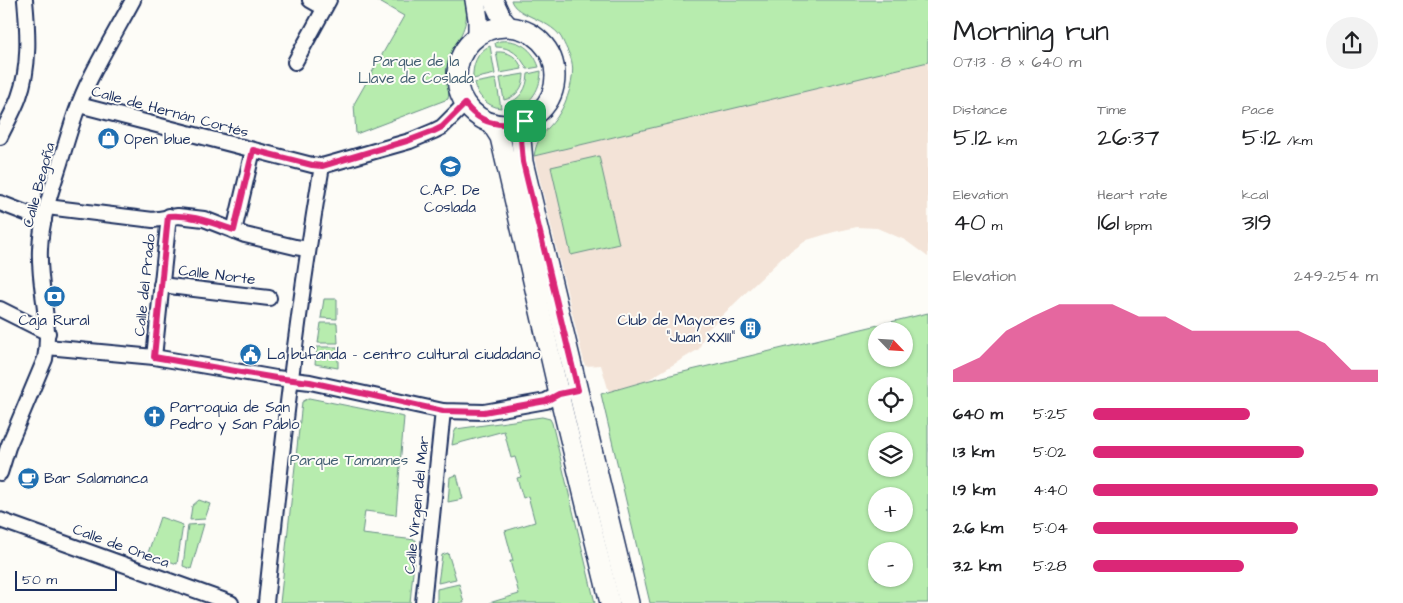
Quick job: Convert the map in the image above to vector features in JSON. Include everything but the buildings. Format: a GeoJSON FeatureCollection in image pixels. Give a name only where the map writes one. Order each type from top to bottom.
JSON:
{"type":"FeatureCollection","features":[{"type":"Feature","properties":{"kind":"main road"},"geometry":{"type":"LineString","coordinates":[[475,0],[478,34]]}},
{"type":"Feature","properties":{"kind":"main road"},"geometry":{"type":"LineString","coordinates":[[494,0],[502,19],[508,26]]}},
{"type":"Feature","properties":{"kind":"main road"},"geometry":{"type":"LineString","coordinates":[[508,26],[520,28],[536,36],[548,50],[553,61],[555,73],[551,96],[536,115],[514,125],[502,125],[491,123],[472,112],[465,104],[457,86],[456,69],[464,50],[478,34],[492,28],[508,26]]}},
{"type":"Feature","properties":{"kind":"main road"},"geometry":{"type":"LineString","coordinates":[[525,121],[521,139],[523,162],[629,603]]}},
{"type":"Feature","properties":{"kind":"main road"},"geometry":{"type":"LineString","coordinates":[[491,123],[500,138],[559,394],[610,603]]}},
{"type":"Feature","properties":{"kind":"street"},"geometry":{"type":"LineString","coordinates":[[2,127],[19,97],[27,69],[25,0]]}},
{"type":"Feature","properties":{"kind":"street","name":"Calle Begoña"},"geometry":{"type":"LineString","coordinates":[[1,465],[45,359],[48,340],[40,273],[40,247],[45,214],[55,177],[79,104],[90,78],[133,0]]}},
{"type":"Feature","properties":{"kind":"street"},"geometry":{"type":"LineString","coordinates":[[294,62],[327,4],[310,0]]}},
{"type":"Feature","properties":{"kind":"street","name":"Calle de Hernán Cortés"},"geometry":{"type":"LineString","coordinates":[[79,104],[253,150],[322,166]]}},
{"type":"Feature","properties":{"kind":"street"},"geometry":{"type":"LineString","coordinates":[[266,603],[290,381],[308,249],[322,166],[434,131],[442,127],[465,104]]}},
{"type":"Feature","properties":{"kind":"street","name":"Calle de Hernán Cortés"},"geometry":{"type":"LineString","coordinates":[[234,230],[253,150]]}},
{"type":"Feature","properties":{"kind":"street"},"geometry":{"type":"LineString","coordinates":[[0,203],[45,214],[153,220],[168,216],[178,216],[204,220],[234,230],[245,236],[295,248],[308,249]]}},
{"type":"Feature","properties":{"kind":"street","name":"Calle del Prado"},"geometry":{"type":"LineString","coordinates":[[154,357],[168,216]]}},
{"type":"Feature","properties":{"kind":"street","name":"Calle Norte"},"geometry":{"type":"LineString","coordinates":[[161,286],[269,298]]}},
{"type":"Feature","properties":{"kind":"street"},"geometry":{"type":"LineString","coordinates":[[0,309],[48,340],[290,381],[310,382],[443,411],[484,412],[546,401],[559,394],[578,390]]}},
{"type":"Feature","properties":{"kind":"street","name":"Calle Virgen del Mar"},"geometry":{"type":"LineString","coordinates":[[423,603],[443,411]]}},
{"type":"Feature","properties":{"kind":"street","name":"Calle de Oneca"},"geometry":{"type":"LineString","coordinates":[[0,520],[231,603]]}},
{"type":"Feature","properties":{"kind":"shaded area"},"geometry":{"type":"Polygon","coordinates":[[[928,62],[928,257],[905,240],[877,228],[857,227],[807,240],[782,258],[706,331],[699,349],[646,381],[609,392],[601,365],[585,366],[534,156],[928,62]]]}},
{"type":"Feature","properties":{"kind":"green space","name":"Parque de la Llave de Coslada"},"geometry":{"type":"Polygon","coordinates":[[[376,0],[465,0],[466,18],[456,49],[448,99],[356,134],[354,104],[404,16],[376,0]]]}},
{"type":"Feature","properties":{"kind":"green space"},"geometry":{"type":"Polygon","coordinates":[[[511,0],[928,0],[928,62],[534,156],[538,142],[565,103],[570,90],[573,69],[571,58],[558,34],[552,28],[514,6],[511,0]]]}},
{"type":"Feature","properties":{"kind":"green space"},"geometry":{"type":"Polygon","coordinates":[[[500,41],[513,42],[524,46],[533,55],[539,67],[527,69],[511,50],[496,47],[495,43],[500,41]]]}},
{"type":"Feature","properties":{"kind":"green space"},"geometry":{"type":"Polygon","coordinates":[[[490,46],[495,74],[473,79],[476,59],[485,48],[490,46]]]}},
{"type":"Feature","properties":{"kind":"green space"},"geometry":{"type":"Polygon","coordinates":[[[496,52],[512,56],[518,61],[522,69],[500,73],[496,52]]]}},
{"type":"Feature","properties":{"kind":"green space"},"geometry":{"type":"Polygon","coordinates":[[[541,71],[539,85],[532,98],[521,106],[506,108],[506,104],[516,99],[525,89],[528,74],[541,71]]]}},
{"type":"Feature","properties":{"kind":"green space"},"geometry":{"type":"Polygon","coordinates":[[[524,74],[523,83],[519,91],[509,99],[504,100],[500,78],[524,74]]]}},
{"type":"Feature","properties":{"kind":"green space"},"geometry":{"type":"Polygon","coordinates":[[[496,79],[501,108],[484,100],[474,83],[496,79]]]}},
{"type":"Feature","properties":{"kind":"green space"},"geometry":{"type":"Polygon","coordinates":[[[599,156],[619,244],[571,255],[551,167],[599,156]]]}},
{"type":"Feature","properties":{"kind":"green space"},"geometry":{"type":"Polygon","coordinates":[[[324,299],[337,299],[337,319],[321,318],[324,299]]]}},
{"type":"Feature","properties":{"kind":"green space"},"geometry":{"type":"Polygon","coordinates":[[[928,313],[928,603],[650,603],[601,394],[646,381],[868,327],[868,368],[912,368],[913,322],[891,322],[928,313]]]}},
{"type":"Feature","properties":{"kind":"green space"},"geometry":{"type":"Polygon","coordinates":[[[321,323],[337,323],[338,343],[318,343],[321,323]]]}},
{"type":"Feature","properties":{"kind":"green space"},"geometry":{"type":"Polygon","coordinates":[[[317,347],[338,347],[338,368],[315,364],[317,347]]]}},
{"type":"Feature","properties":{"kind":"green space","name":"Parque Tamames"},"geometry":{"type":"Polygon","coordinates":[[[309,398],[404,417],[396,515],[365,511],[362,534],[416,540],[410,603],[280,603],[302,402],[309,398]]]}},
{"type":"Feature","properties":{"kind":"green space"},"geometry":{"type":"Polygon","coordinates":[[[542,417],[550,419],[552,423],[595,603],[489,603],[519,594],[510,561],[513,561],[505,531],[535,522],[528,496],[523,498],[517,478],[521,477],[515,457],[511,458],[504,431],[452,445],[454,433],[456,429],[542,417]]]}},
{"type":"Feature","properties":{"kind":"green space"},"geometry":{"type":"Polygon","coordinates":[[[457,475],[463,499],[448,502],[450,477],[457,475]]]}},
{"type":"Feature","properties":{"kind":"green space"},"geometry":{"type":"Polygon","coordinates":[[[199,500],[210,504],[205,519],[190,520],[192,506],[199,500]]]}},
{"type":"Feature","properties":{"kind":"green space"},"geometry":{"type":"Polygon","coordinates":[[[160,517],[183,525],[177,564],[148,553],[160,517]]]}},
{"type":"Feature","properties":{"kind":"green space"},"geometry":{"type":"Polygon","coordinates":[[[204,524],[191,569],[183,566],[188,525],[204,524]]]}},
{"type":"Feature","properties":{"kind":"green space"},"geometry":{"type":"Polygon","coordinates":[[[448,553],[456,579],[438,583],[442,555],[448,553]]]}},
{"type":"Feature","properties":{"kind":"green space"},"geometry":{"type":"Polygon","coordinates":[[[459,584],[464,603],[437,603],[437,589],[459,584]]]}},
{"type":"Feature","properties":{"kind":"place","name":"Open blue"},"geometry":{"type":"Point","coordinates":[108,139]}},
{"type":"Feature","properties":{"kind":"place","name":"C.A.P. De Coslada"},"geometry":{"type":"Point","coordinates":[450,167]}},
{"type":"Feature","properties":{"kind":"place","name":"Caja Rural"},"geometry":{"type":"Point","coordinates":[54,297]}},
{"type":"Feature","properties":{"kind":"place","name":"Club de Mayores “Juan XXIII”"},"geometry":{"type":"Point","coordinates":[751,329]}},
{"type":"Feature","properties":{"kind":"place","name":"La bufanda - centro cultural ciudadano"},"geometry":{"type":"Point","coordinates":[251,354]}},
{"type":"Feature","properties":{"kind":"place","name":"Parroquia de San Pedro y San Pablo"},"geometry":{"type":"Point","coordinates":[154,416]}},
{"type":"Feature","properties":{"kind":"place","name":"Bar Salamanca"},"geometry":{"type":"Point","coordinates":[28,478]}},
{"type":"Feature","properties":{"kind":"route"},"geometry":{"type":"LineString","coordinates":[[465,104],[480,118],[491,123],[514,125],[525,121],[521,139],[523,162],[578,390],[559,394],[546,401],[484,412],[443,411],[310,382],[290,381],[154,357],[168,216],[204,220],[234,230],[253,150],[322,166],[434,131],[442,127],[465,104]]}}]}
